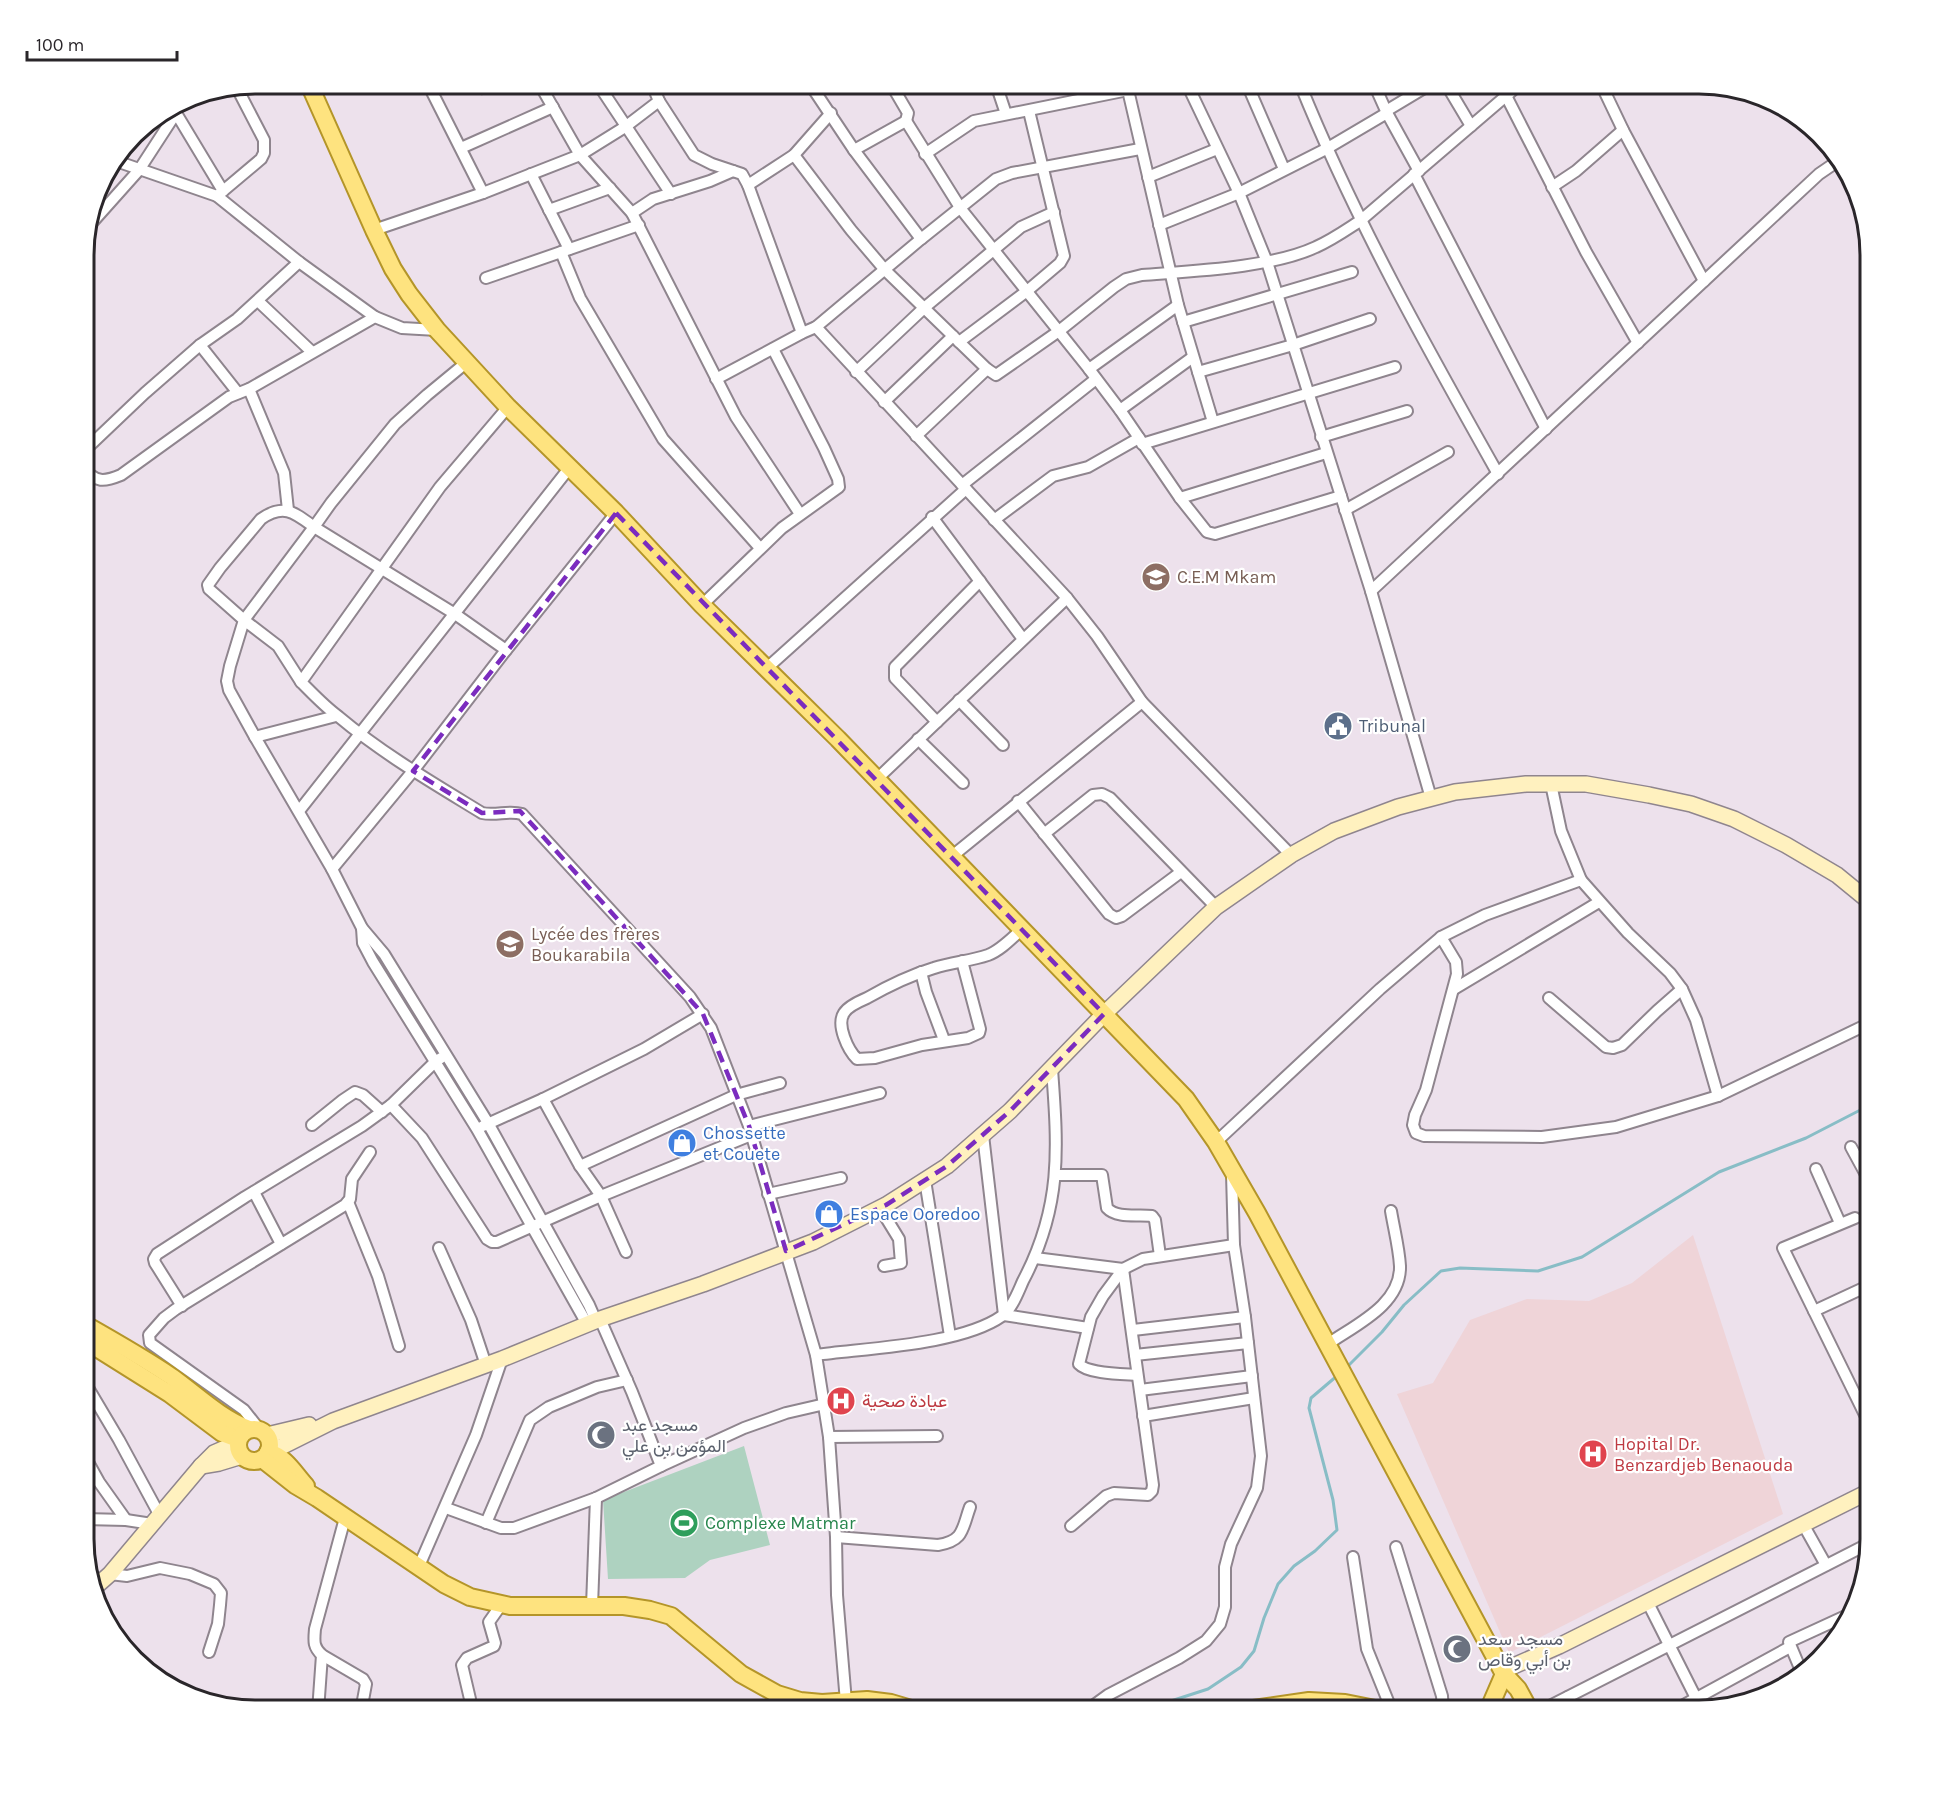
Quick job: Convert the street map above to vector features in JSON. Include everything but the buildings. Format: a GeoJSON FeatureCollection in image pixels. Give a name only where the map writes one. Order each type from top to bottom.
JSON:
{"type":"FeatureCollection","features":[{"type":"Feature","properties":{"kind":"main road"},"geometry":{"type":"LineString","coordinates":[[314,95],[393,268],[437,330],[508,407],[616,513],[702,606],[877,779],[1186,1099],[1232,1169],[1503,1672],[1518,1689],[1523,1700]]}},
{"type":"Feature","properties":{"kind":"main road"},"geometry":{"type":"LineString","coordinates":[[101,1582],[110,1575],[155,1519],[214,1453],[255,1443],[281,1447],[333,1421],[502,1359],[595,1321],[703,1284],[813,1242],[880,1208],[947,1166],[1010,1111],[1104,1014],[1216,907],[1291,855],[1334,831],[1398,807],[1455,792],[1526,784],[1586,784],[1691,804],[1734,819],[1786,845],[1837,875],[1860,893]]}},
{"type":"Feature","properties":{"kind":"main road"},"geometry":{"type":"LineString","coordinates":[[95,1330],[130,1349],[196,1405]]}},
{"type":"Feature","properties":{"kind":"main road"},"geometry":{"type":"LineString","coordinates":[[95,1347],[196,1405],[227,1419],[255,1443],[288,1463],[317,1498],[444,1584],[471,1597],[501,1605],[624,1606],[671,1616],[741,1674],[789,1700]]}},
{"type":"Feature","properties":{"kind":"main road"},"geometry":{"type":"LineString","coordinates":[[1492,1700],[1503,1672],[1860,1496]]}},
{"type":"Feature","properties":{"kind":"main road"},"geometry":{"type":"LineString","coordinates":[[1502,1700],[1500,1694],[1503,1672]]}},
{"type":"Feature","properties":{"kind":"street"},"geometry":{"type":"LineString","coordinates":[[999,94],[1006,114]]}},
{"type":"Feature","properties":{"kind":"street"},"geometry":{"type":"LineString","coordinates":[[925,154],[974,121],[1029,111],[1086,94]]}},
{"type":"Feature","properties":{"kind":"street"},"geometry":{"type":"LineString","coordinates":[[1129,94],[1178,305],[1213,422]]}},
{"type":"Feature","properties":{"kind":"street"},"geometry":{"type":"LineString","coordinates":[[1192,94],[1239,193],[1267,262],[1371,591],[1431,798]]}},
{"type":"Feature","properties":{"kind":"street"},"geometry":{"type":"LineString","coordinates":[[1251,94],[1284,169]]}},
{"type":"Feature","properties":{"kind":"street"},"geometry":{"type":"LineString","coordinates":[[1304,94],[1326,149],[1360,221],[1408,314],[1498,474]]}},
{"type":"Feature","properties":{"kind":"street"},"geometry":{"type":"LineString","coordinates":[[1379,94],[1546,429]]}},
{"type":"Feature","properties":{"kind":"street"},"geometry":{"type":"LineString","coordinates":[[1159,225],[1239,193],[1326,149],[1415,94]]}},
{"type":"Feature","properties":{"kind":"street"},"geometry":{"type":"LineString","coordinates":[[1452,94],[1471,126]]}},
{"type":"Feature","properties":{"kind":"street"},"geometry":{"type":"LineString","coordinates":[[1606,94],[1704,281]]}},
{"type":"Feature","properties":{"kind":"street"},"geometry":{"type":"LineString","coordinates":[[434,95],[483,193]]}},
{"type":"Feature","properties":{"kind":"street"},"geometry":{"type":"LineString","coordinates":[[548,95],[580,155],[632,213],[736,417],[800,514]]}},
{"type":"Feature","properties":{"kind":"street"},"geometry":{"type":"LineString","coordinates":[[605,95],[671,194]]}},
{"type":"Feature","properties":{"kind":"street"},"geometry":{"type":"LineString","coordinates":[[656,95],[690,151],[698,158],[741,174],[748,185],[802,333]]}},
{"type":"Feature","properties":{"kind":"street"},"geometry":{"type":"LineString","coordinates":[[818,95],[854,150],[921,239]]}},
{"type":"Feature","properties":{"kind":"street"},"geometry":{"type":"LineString","coordinates":[[897,95],[908,113],[906,121],[961,209],[1089,369],[1180,498],[1207,532],[1215,534],[1341,496]]}},
{"type":"Feature","properties":{"kind":"street"},"geometry":{"type":"LineString","coordinates":[[220,194],[261,159],[266,147],[241,96]]}},
{"type":"Feature","properties":{"kind":"street"},"geometry":{"type":"LineString","coordinates":[[794,155],[885,270],[987,369],[993,374],[999,374],[1126,279],[1142,275],[1267,262],[1314,248],[1360,221],[1507,96],[1586,252],[1638,343]]}},
{"type":"Feature","properties":{"kind":"street"},"geometry":{"type":"LineString","coordinates":[[374,230],[483,193],[580,155],[625,127],[659,101]]}},
{"type":"Feature","properties":{"kind":"street"},"geometry":{"type":"LineString","coordinates":[[461,148],[553,107]]}},
{"type":"Feature","properties":{"kind":"street"},"geometry":{"type":"LineString","coordinates":[[884,402],[956,339],[1027,291],[1064,256],[1029,111]]}},
{"type":"Feature","properties":{"kind":"street"},"geometry":{"type":"LineString","coordinates":[[748,185],[794,155],[831,113]]}},
{"type":"Feature","properties":{"kind":"street"},"geometry":{"type":"LineString","coordinates":[[177,116],[220,194],[299,262],[375,317],[402,328],[437,330]]}},
{"type":"Feature","properties":{"kind":"street"},"geometry":{"type":"LineString","coordinates":[[100,214],[140,170],[169,120]]}},
{"type":"Feature","properties":{"kind":"street"},"geometry":{"type":"LineString","coordinates":[[854,150],[906,121]]}},
{"type":"Feature","properties":{"kind":"street"},"geometry":{"type":"LineString","coordinates":[[1552,187],[1576,171],[1623,130]]}},
{"type":"Feature","properties":{"kind":"street"},"geometry":{"type":"LineString","coordinates":[[716,379],[816,327],[996,179],[1012,173],[1140,149]]}},
{"type":"Feature","properties":{"kind":"street"},"geometry":{"type":"LineString","coordinates":[[1148,177],[1217,149]]}},
{"type":"Feature","properties":{"kind":"street"},"geometry":{"type":"LineString","coordinates":[[124,164],[220,194]]}},
{"type":"Feature","properties":{"kind":"street"},"geometry":{"type":"LineString","coordinates":[[1371,591],[1819,174],[1832,165]]}},
{"type":"Feature","properties":{"kind":"street"},"geometry":{"type":"LineString","coordinates":[[632,213],[653,199],[710,182],[733,171]]}},
{"type":"Feature","properties":{"kind":"street"},"geometry":{"type":"LineString","coordinates":[[531,174],[565,250],[580,298],[663,440],[760,548]]}},
{"type":"Feature","properties":{"kind":"street"},"geometry":{"type":"LineString","coordinates":[[549,210],[610,188]]}},
{"type":"Feature","properties":{"kind":"street"},"geometry":{"type":"LineString","coordinates":[[856,372],[924,308],[1021,227],[1054,212]]}},
{"type":"Feature","properties":{"kind":"street"},"geometry":{"type":"LineString","coordinates":[[486,278],[639,225]]}},
{"type":"Feature","properties":{"kind":"street"},"geometry":{"type":"LineString","coordinates":[[95,441],[145,393],[200,345],[237,319],[299,262]]}},
{"type":"Feature","properties":{"kind":"street"},"geometry":{"type":"LineString","coordinates":[[1183,322],[1352,272]]}},
{"type":"Feature","properties":{"kind":"street"},"geometry":{"type":"LineString","coordinates":[[258,301],[312,352]]}},
{"type":"Feature","properties":{"kind":"street"},"geometry":{"type":"LineString","coordinates":[[1089,369],[1178,305]]}},
{"type":"Feature","properties":{"kind":"street"},"geometry":{"type":"LineString","coordinates":[[95,479],[121,475],[229,397],[249,389],[375,317]]}},
{"type":"Feature","properties":{"kind":"street"},"geometry":{"type":"LineString","coordinates":[[1198,372],[1370,320]]}},
{"type":"Feature","properties":{"kind":"street"},"geometry":{"type":"LineString","coordinates":[[816,327],[1066,598],[1097,636],[1142,702],[1291,855]]}},
{"type":"Feature","properties":{"kind":"street"},"geometry":{"type":"LineString","coordinates":[[200,345],[238,393]]}},
{"type":"Feature","properties":{"kind":"street"},"geometry":{"type":"LineString","coordinates":[[702,606],[782,528],[839,487],[838,478],[773,349]]}},
{"type":"Feature","properties":{"kind":"street"},"geometry":{"type":"LineString","coordinates":[[1120,410],[1193,357]]}},
{"type":"Feature","properties":{"kind":"street"},"geometry":{"type":"LineString","coordinates":[[467,362],[427,394],[395,424],[244,620],[227,681],[234,701],[332,869],[362,928],[384,954],[488,1123],[538,1224]]}},
{"type":"Feature","properties":{"kind":"street"},"geometry":{"type":"LineString","coordinates":[[994,520],[1053,476],[1088,467],[1141,441],[1213,422],[1395,367]]}},
{"type":"Feature","properties":{"kind":"street"},"geometry":{"type":"LineString","coordinates":[[916,436],[987,369]]}},
{"type":"Feature","properties":{"kind":"street"},"geometry":{"type":"LineString","coordinates":[[767,668],[964,487],[1096,379]]}},
{"type":"Feature","properties":{"kind":"street"},"geometry":{"type":"LineString","coordinates":[[249,389],[284,473],[288,510]]}},
{"type":"Feature","properties":{"kind":"street"},"geometry":{"type":"LineString","coordinates":[[301,682],[440,487],[508,407]]}},
{"type":"Feature","properties":{"kind":"street"},"geometry":{"type":"LineString","coordinates":[[1321,437],[1407,411]]}},
{"type":"Feature","properties":{"kind":"street"},"geometry":{"type":"LineString","coordinates":[[1345,510],[1448,452]]}},
{"type":"Feature","properties":{"kind":"street"},"geometry":{"type":"LineString","coordinates":[[1180,498],[1326,453]]}},
{"type":"Feature","properties":{"kind":"street"},"geometry":{"type":"LineString","coordinates":[[299,811],[570,467]]}},
{"type":"Feature","properties":{"kind":"street"},"geometry":{"type":"LineString","coordinates":[[506,650],[455,614],[288,510],[270,514],[261,519],[210,581],[209,589],[278,646],[301,682],[336,716],[361,735],[413,771],[482,813],[490,815],[515,812],[522,814],[703,1014],[719,1046],[750,1131],[816,1355],[829,1437],[837,1537],[837,1594],[846,1700]]}},
{"type":"Feature","properties":{"kind":"street"},"geometry":{"type":"LineString","coordinates":[[332,869],[413,771],[616,513]]}},
{"type":"Feature","properties":{"kind":"street"},"geometry":{"type":"LineString","coordinates":[[932,517],[1023,639]]}},
{"type":"Feature","properties":{"kind":"street"},"geometry":{"type":"LineString","coordinates":[[937,722],[895,678],[895,667],[980,581]]}},
{"type":"Feature","properties":{"kind":"street"},"geometry":{"type":"LineString","coordinates":[[877,779],[1066,598]]}},
{"type":"Feature","properties":{"kind":"street"},"geometry":{"type":"LineString","coordinates":[[959,700],[1003,744]]}},
{"type":"Feature","properties":{"kind":"street"},"geometry":{"type":"LineString","coordinates":[[951,857],[1142,702]]}},
{"type":"Feature","properties":{"kind":"street"},"geometry":{"type":"LineString","coordinates":[[255,737],[336,716]]}},
{"type":"Feature","properties":{"kind":"street"},"geometry":{"type":"LineString","coordinates":[[918,739],[963,783]]}},
{"type":"Feature","properties":{"kind":"street"},"geometry":{"type":"LineString","coordinates":[[1551,784],[1561,831],[1581,880],[1599,903],[1670,973],[1682,989],[1696,1020],[1718,1096]]}},
{"type":"Feature","properties":{"kind":"street"},"geometry":{"type":"LineString","coordinates":[[1044,834],[1093,795],[1102,794],[1110,798],[1216,907]]}},
{"type":"Feature","properties":{"kind":"street"},"geometry":{"type":"LineString","coordinates":[[1018,801],[1109,914],[1116,918],[1182,873]]}},
{"type":"Feature","properties":{"kind":"street"},"geometry":{"type":"LineString","coordinates":[[1216,1142],[1380,989],[1442,937],[1485,915],[1581,880]]}},
{"type":"Feature","properties":{"kind":"street"},"geometry":{"type":"LineString","coordinates":[[1454,989],[1599,903]]}},
{"type":"Feature","properties":{"kind":"street"},"geometry":{"type":"LineString","coordinates":[[362,928],[363,943],[373,962],[590,1305],[595,1321],[627,1380],[661,1466]]}},
{"type":"Feature","properties":{"kind":"street"},"geometry":{"type":"LineString","coordinates":[[962,961],[980,1029],[979,1033],[968,1038],[944,1040],[863,1060],[857,1059],[852,1054],[841,1023],[844,1012],[885,988],[921,972],[962,961],[991,954],[1022,929]]}},
{"type":"Feature","properties":{"kind":"street"},"geometry":{"type":"LineString","coordinates":[[1442,937],[1456,962],[1457,974],[1437,1041],[1426,1090],[1415,1115],[1413,1125],[1416,1132],[1424,1136],[1542,1137],[1616,1127],[1718,1096],[1860,1028]]}},
{"type":"Feature","properties":{"kind":"street"},"geometry":{"type":"LineString","coordinates":[[921,972],[944,1040]]}},
{"type":"Feature","properties":{"kind":"street"},"geometry":{"type":"LineString","coordinates":[[1549,998],[1606,1047],[1613,1048],[1622,1045],[1682,989]]}},
{"type":"Feature","properties":{"kind":"street"},"geometry":{"type":"LineString","coordinates":[[477,1129],[645,1049],[703,1014]]}},
{"type":"Feature","properties":{"kind":"street"},"geometry":{"type":"LineString","coordinates":[[182,1306],[155,1263],[154,1257],[362,1126],[387,1108],[436,1061],[447,1055]]}},
{"type":"Feature","properties":{"kind":"street"},"geometry":{"type":"LineString","coordinates":[[816,1355],[950,1336],[984,1326],[1004,1315],[1035,1258],[1046,1230],[1056,1175],[1058,1139],[1052,1069]]}},
{"type":"Feature","properties":{"kind":"street"},"geometry":{"type":"LineString","coordinates":[[579,1166],[736,1095],[780,1083]]}},
{"type":"Feature","properties":{"kind":"street"},"geometry":{"type":"LineString","coordinates":[[312,1125],[355,1092],[387,1108],[422,1138],[487,1239],[497,1242],[750,1131],[880,1093]]}},
{"type":"Feature","properties":{"kind":"street"},"geometry":{"type":"LineString","coordinates":[[543,1099],[579,1166],[601,1196],[626,1252]]}},
{"type":"Feature","properties":{"kind":"street"},"geometry":{"type":"LineString","coordinates":[[983,1135],[1004,1315]]}},
{"type":"Feature","properties":{"kind":"street"},"geometry":{"type":"LineString","coordinates":[[1851,1147],[1860,1163]]}},
{"type":"Feature","properties":{"kind":"street"},"geometry":{"type":"LineString","coordinates":[[255,1443],[244,1410],[150,1343],[148,1335],[164,1318],[182,1306],[348,1202],[352,1179],[370,1152]]}},
{"type":"Feature","properties":{"kind":"street"},"geometry":{"type":"LineString","coordinates":[[1101,1700],[1206,1641],[1220,1624],[1225,1607],[1225,1567],[1231,1544],[1257,1488],[1260,1476],[1261,1456],[1252,1376],[1234,1245],[1232,1169]]}},
{"type":"Feature","properties":{"kind":"street"},"geometry":{"type":"LineString","coordinates":[[1816,1169],[1840,1223]]}},
{"type":"Feature","properties":{"kind":"street"},"geometry":{"type":"LineString","coordinates":[[1056,1175],[1102,1175],[1107,1208],[1110,1212],[1152,1216],[1155,1220],[1161,1256]]}},
{"type":"Feature","properties":{"kind":"street"},"geometry":{"type":"LineString","coordinates":[[768,1194],[841,1178]]}},
{"type":"Feature","properties":{"kind":"street"},"geometry":{"type":"LineString","coordinates":[[925,1180],[950,1336]]}},
{"type":"Feature","properties":{"kind":"street"},"geometry":{"type":"LineString","coordinates":[[254,1192],[281,1244]]}},
{"type":"Feature","properties":{"kind":"street"},"geometry":{"type":"LineString","coordinates":[[348,1202],[378,1276],[399,1346]]}},
{"type":"Feature","properties":{"kind":"street"},"geometry":{"type":"LineString","coordinates":[[880,1208],[899,1239],[901,1263],[884,1266]]}},
{"type":"Feature","properties":{"kind":"street"},"geometry":{"type":"LineString","coordinates":[[1331,1350],[1392,1296],[1400,1267],[1391,1211]]}},
{"type":"Feature","properties":{"kind":"street"},"geometry":{"type":"LineString","coordinates":[[1854,1218],[1783,1248],[1860,1404]]}},
{"type":"Feature","properties":{"kind":"street"},"geometry":{"type":"LineString","coordinates":[[1137,1375],[1083,1368],[1079,1364],[1091,1317],[1123,1269],[1143,1259],[1234,1245]]}},
{"type":"Feature","properties":{"kind":"street"},"geometry":{"type":"LineString","coordinates":[[439,1248],[471,1320],[486,1365]]}},
{"type":"Feature","properties":{"kind":"street"},"geometry":{"type":"LineString","coordinates":[[1035,1258],[1123,1269]]}},
{"type":"Feature","properties":{"kind":"street"},"geometry":{"type":"LineString","coordinates":[[1071,1526],[1106,1496],[1113,1493],[1148,1495],[1152,1491],[1133,1330],[1123,1269]]}},
{"type":"Feature","properties":{"kind":"street"},"geometry":{"type":"LineString","coordinates":[[1814,1311],[1860,1290]]}},
{"type":"Feature","properties":{"kind":"street"},"geometry":{"type":"LineString","coordinates":[[1004,1315],[1088,1328]]}},
{"type":"Feature","properties":{"kind":"street"},"geometry":{"type":"LineString","coordinates":[[1133,1330],[1245,1317]]}},
{"type":"Feature","properties":{"kind":"street"},"geometry":{"type":"LineString","coordinates":[[1136,1355],[1248,1342]]}},
{"type":"Feature","properties":{"kind":"street"},"geometry":{"type":"LineString","coordinates":[[419,1566],[476,1435],[502,1359]]}},
{"type":"Feature","properties":{"kind":"street"},"geometry":{"type":"LineString","coordinates":[[1140,1390],[1252,1376]]}},
{"type":"Feature","properties":{"kind":"street"},"geometry":{"type":"LineString","coordinates":[[486,1523],[530,1420],[558,1403],[597,1387],[627,1380]]}},
{"type":"Feature","properties":{"kind":"street"},"geometry":{"type":"LineString","coordinates":[[1143,1416],[1254,1398]]}},
{"type":"Feature","properties":{"kind":"street"},"geometry":{"type":"LineString","coordinates":[[95,1399],[119,1440],[155,1519],[95,1519]]}},
{"type":"Feature","properties":{"kind":"street"},"geometry":{"type":"LineString","coordinates":[[446,1508],[501,1528],[514,1528],[596,1498],[744,1428],[786,1413],[825,1404]]}},
{"type":"Feature","properties":{"kind":"street"},"geometry":{"type":"LineString","coordinates":[[829,1437],[937,1436]]}},
{"type":"Feature","properties":{"kind":"street"},"geometry":{"type":"LineString","coordinates":[[95,1475],[126,1520]]}},
{"type":"Feature","properties":{"kind":"street"},"geometry":{"type":"LineString","coordinates":[[591,1606],[596,1498]]}},
{"type":"Feature","properties":{"kind":"street"},"geometry":{"type":"LineString","coordinates":[[837,1537],[938,1545],[952,1543],[962,1531],[970,1507]]}},
{"type":"Feature","properties":{"kind":"street"},"geometry":{"type":"LineString","coordinates":[[345,1518],[315,1629],[315,1647],[322,1655],[366,1684],[364,1700]]}},
{"type":"Feature","properties":{"kind":"street"},"geometry":{"type":"LineString","coordinates":[[1803,1524],[1826,1565]]}},
{"type":"Feature","properties":{"kind":"street"},"geometry":{"type":"LineString","coordinates":[[1396,1547],[1442,1700]]}},
{"type":"Feature","properties":{"kind":"street"},"geometry":{"type":"LineString","coordinates":[[1562,1700],[1859,1550]]}},
{"type":"Feature","properties":{"kind":"street"},"geometry":{"type":"LineString","coordinates":[[1353,1557],[1367,1649],[1388,1700]]}},
{"type":"Feature","properties":{"kind":"street"},"geometry":{"type":"LineString","coordinates":[[110,1575],[127,1576],[159,1568],[190,1574],[214,1584],[220,1593],[220,1605],[218,1624],[209,1652]]}},
{"type":"Feature","properties":{"kind":"street"},"geometry":{"type":"LineString","coordinates":[[1647,1601],[1696,1698]]}},
{"type":"Feature","properties":{"kind":"street"},"geometry":{"type":"LineString","coordinates":[[470,1700],[462,1665],[467,1658],[494,1646],[489,1622],[501,1605]]}},
{"type":"Feature","properties":{"kind":"street"},"geometry":{"type":"LineString","coordinates":[[1799,1666],[1790,1647],[1791,1641],[1838,1620]]}},
{"type":"Feature","properties":{"kind":"street"},"geometry":{"type":"LineString","coordinates":[[1692,1700],[1790,1647]]}},
{"type":"Feature","properties":{"kind":"street"},"geometry":{"type":"LineString","coordinates":[[319,1700],[322,1655]]}},
{"type":"Feature","properties":{"kind":"highlighted area"},"geometry":{"type":"Polygon","coordinates":[[[616,513],[1104,1014],[1010,1111],[947,1166],[886,1205],[786,1251],[749,1126],[703,1014],[520,811],[482,813],[413,771],[616,513]]]}},
{"type":"Feature","properties":{"kind":"shaded area","name":"Hopital Dr. Benzardjeb Benaouda"},"geometry":{"type":"Polygon","coordinates":[[[1693,1235],[1783,1514],[1509,1653],[1397,1394],[1433,1383],[1470,1320],[1527,1299],[1589,1301],[1632,1283],[1693,1235]]]}},
{"type":"Feature","properties":{"kind":"green space","name":"Complexe Matmar"},"geometry":{"type":"Polygon","coordinates":[[[744,1446],[770,1545],[710,1560],[685,1578],[608,1579],[603,1500],[744,1446]]]}},
{"type":"Feature","properties":{"kind":"waterway"},"geometry":{"type":"LineString","coordinates":[[1347,1367],[1382,1332],[1404,1305],[1441,1271],[1460,1268],[1538,1271],[1582,1257],[1719,1172],[1806,1138],[1860,1110]]}},
{"type":"Feature","properties":{"kind":"waterway"},"geometry":{"type":"LineString","coordinates":[[1174,1700],[1208,1689],[1241,1667],[1254,1651],[1278,1584],[1294,1566],[1315,1551],[1337,1530],[1333,1500],[1309,1408],[1311,1398],[1338,1375]]}},
{"type":"Feature","properties":{"kind":"place","name":"C.E.M Mkam"},"geometry":{"type":"Point","coordinates":[1156,577]}},
{"type":"Feature","properties":{"kind":"place","name":"Tribunal"},"geometry":{"type":"Point","coordinates":[1338,726]}},
{"type":"Feature","properties":{"kind":"place","name":"Lycée des frères Boukarabila"},"geometry":{"type":"Point","coordinates":[510,944]}},
{"type":"Feature","properties":{"kind":"place","name":"Chossette et Couete"},"geometry":{"type":"Point","coordinates":[682,1143]}},
{"type":"Feature","properties":{"kind":"place","name":"Espace Ooredoo"},"geometry":{"type":"Point","coordinates":[829,1214]}},
{"type":"Feature","properties":{"kind":"place","name":"عيادة صحية"},"geometry":{"type":"Point","coordinates":[841,1401]}},
{"type":"Feature","properties":{"kind":"place","name":"مسجد عبد المؤمن بن علي"},"geometry":{"type":"Point","coordinates":[601,1435]}},
{"type":"Feature","properties":{"kind":"place","name":"Hopital Dr. Benzardjeb Benaouda"},"geometry":{"type":"Point","coordinates":[1593,1454]}},
{"type":"Feature","properties":{"kind":"place","name":"Complexe Matmar"},"geometry":{"type":"Point","coordinates":[684,1523]}},
{"type":"Feature","properties":{"kind":"place","name":"مسجد سعد بن أبي وقاص"},"geometry":{"type":"Point","coordinates":[1457,1649]}}]}
